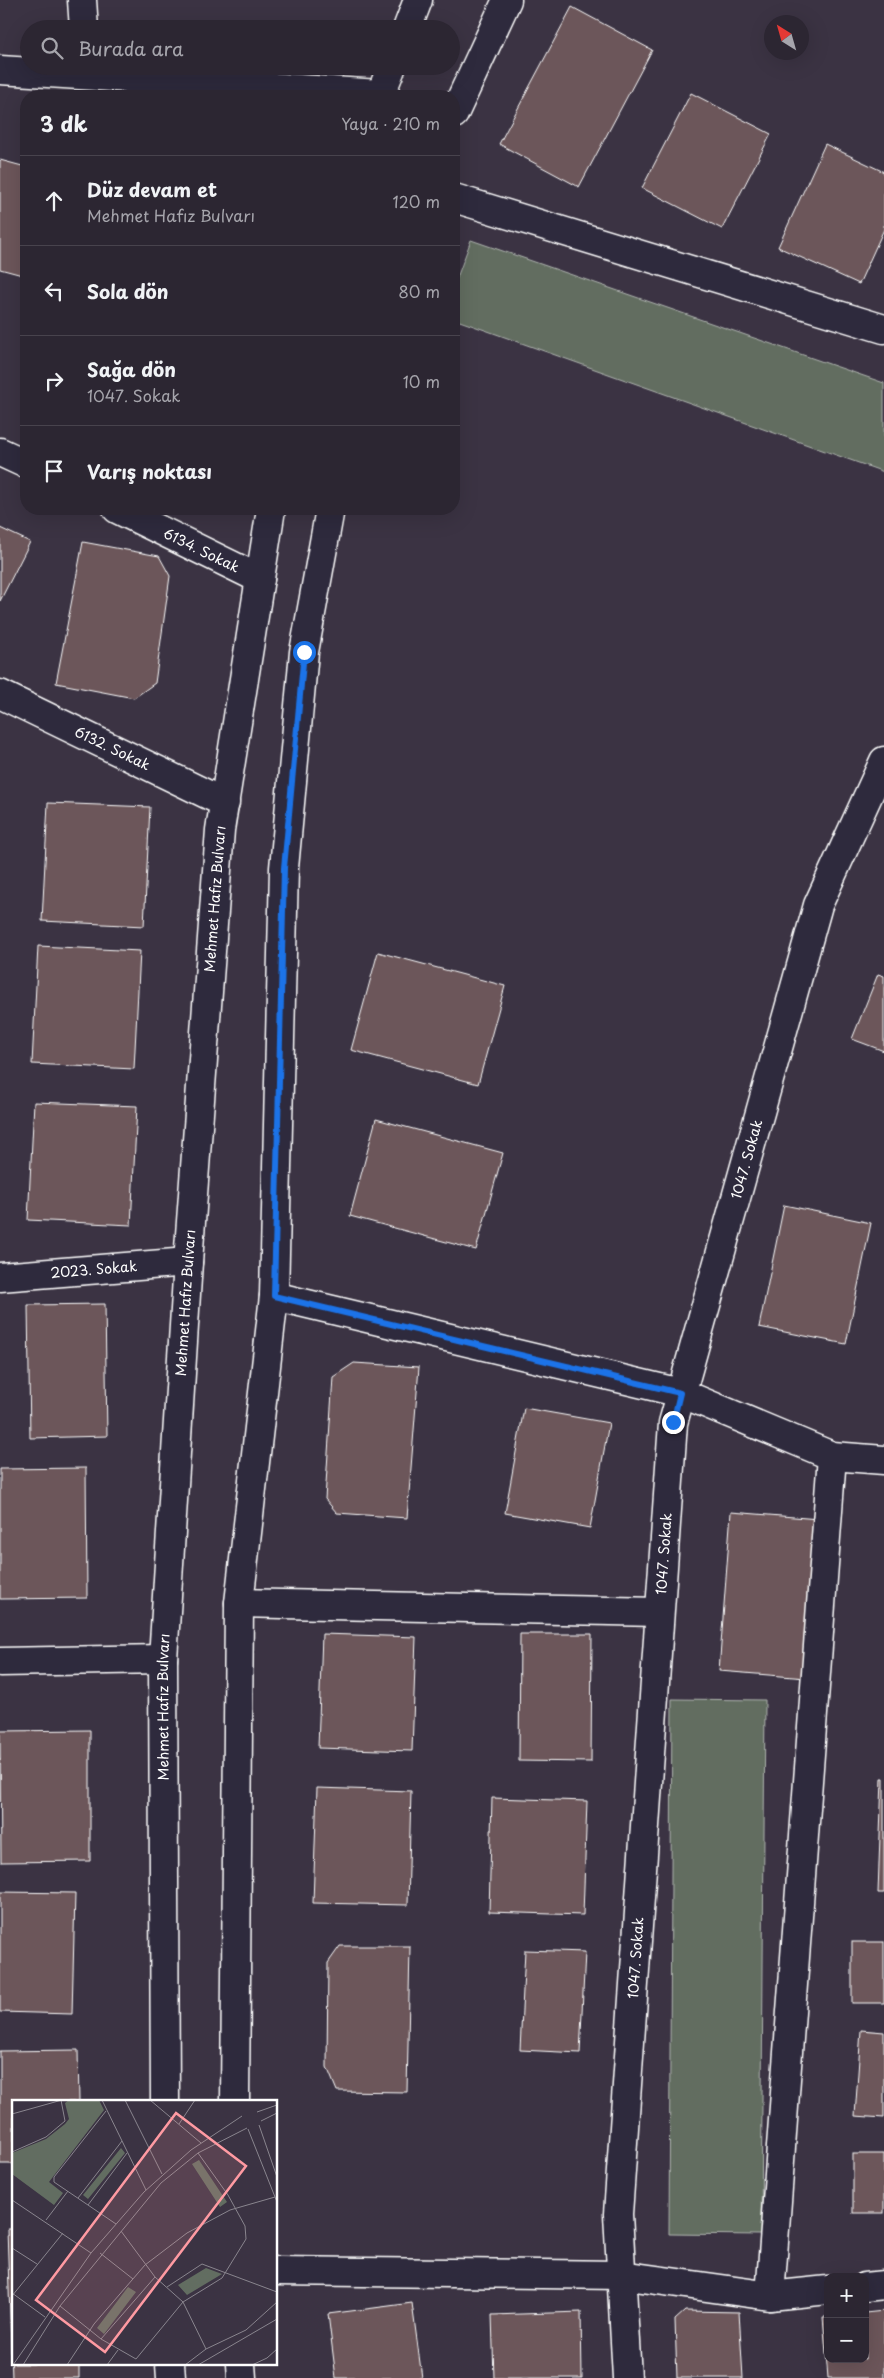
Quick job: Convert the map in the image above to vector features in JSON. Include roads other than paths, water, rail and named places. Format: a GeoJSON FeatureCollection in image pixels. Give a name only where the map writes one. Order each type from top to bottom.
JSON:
{"type":"FeatureCollection","features":[{"type":"Feature","properties":{"kind":"street"},"geometry":{"type":"LineString","coordinates":[[82,0],[83,20]]}},
{"type":"Feature","properties":{"kind":"street"},"geometry":{"type":"LineString","coordinates":[[410,20],[418,0]]}},
{"type":"Feature","properties":{"kind":"street"},"geometry":{"type":"LineString","coordinates":[[460,101],[507,0]]}},
{"type":"Feature","properties":{"kind":"street"},"geometry":{"type":"LineString","coordinates":[[0,70],[20,70]]}},
{"type":"Feature","properties":{"kind":"street"},"geometry":{"type":"LineString","coordinates":[[145,75],[321,90]]}},
{"type":"Feature","properties":{"kind":"street"},"geometry":{"type":"LineString","coordinates":[[382,90],[388,75]]}},
{"type":"Feature","properties":{"kind":"street"},"geometry":{"type":"LineString","coordinates":[[460,200],[884,329]]}},
{"type":"Feature","properties":{"kind":"street"},"geometry":{"type":"LineString","coordinates":[[0,452],[20,461]]}},
{"type":"Feature","properties":{"kind":"street","name":"6134. Sokak"},"geometry":{"type":"LineString","coordinates":[[129,515],[260,578]]}},
{"type":"Feature","properties":{"kind":"street","name":"Mehmet Hafız Bulvarı"},"geometry":{"type":"LineString","coordinates":[[165,2100],[162,1659],[188,1262],[220,830],[270,515]]}},
{"type":"Feature","properties":{"kind":"street"},"geometry":{"type":"LineString","coordinates":[[235,2100],[239,1603],[274,1296],[284,868],[304,652],[329,515]]}},
{"type":"Feature","properties":{"kind":"street","name":"6132. Sokak"},"geometry":{"type":"LineString","coordinates":[[0,694],[225,803]]}},
{"type":"Feature","properties":{"kind":"street","name":"1047. Sokak"},"geometry":{"type":"LineString","coordinates":[[627,2378],[618,2214],[673,1422],[818,905],[884,761]]}},
{"type":"Feature","properties":{"kind":"street","name":"2023. Sokak"},"geometry":{"type":"LineString","coordinates":[[0,1277],[188,1262]]}},
{"type":"Feature","properties":{"kind":"street"},"geometry":{"type":"LineString","coordinates":[[274,1296],[680,1393],[832,1456],[884,1460]]}},
{"type":"Feature","properties":{"kind":"street"},"geometry":{"type":"LineString","coordinates":[[770,2296],[832,1456]]}},
{"type":"Feature","properties":{"kind":"street"},"geometry":{"type":"LineString","coordinates":[[239,1603],[659,1612]]}},
{"type":"Feature","properties":{"kind":"street"},"geometry":{"type":"LineString","coordinates":[[0,1662],[162,1659]]}},
{"type":"Feature","properties":{"kind":"street"},"geometry":{"type":"LineString","coordinates":[[278,2271],[621,2275],[770,2296],[824,2290]]}},
{"type":"Feature","properties":{"kind":"street"},"geometry":{"type":"LineString","coordinates":[[869,2286],[884,2285]]}}]}
